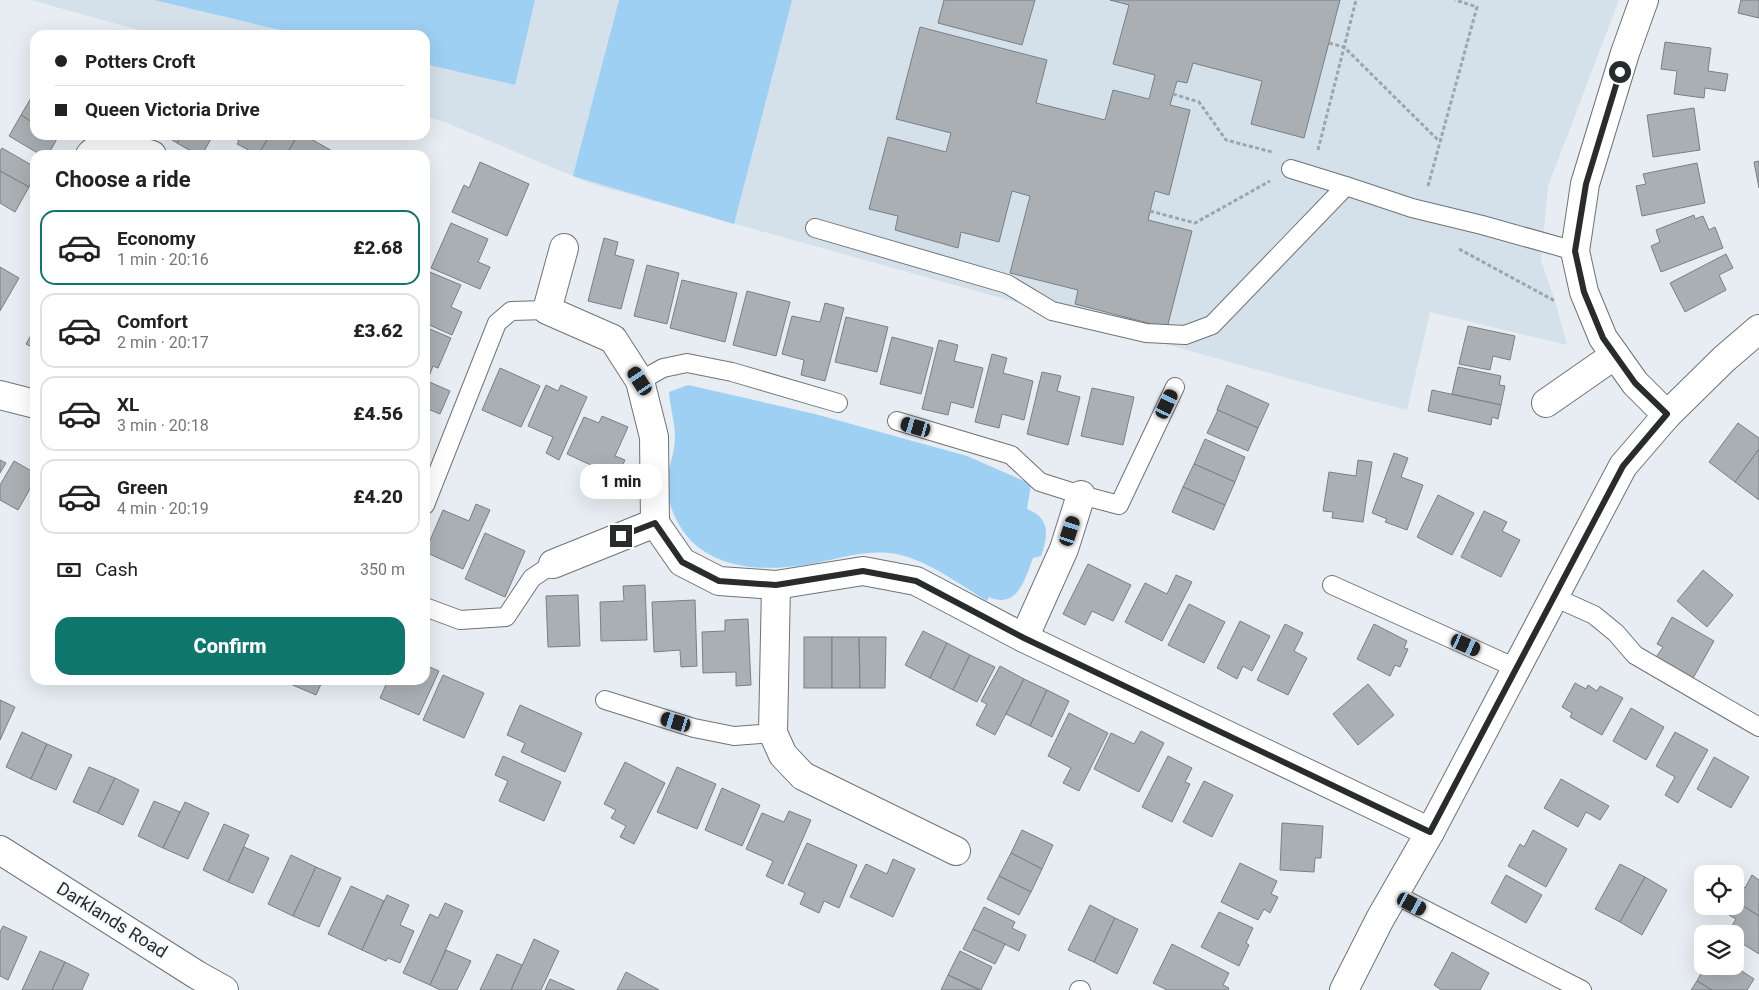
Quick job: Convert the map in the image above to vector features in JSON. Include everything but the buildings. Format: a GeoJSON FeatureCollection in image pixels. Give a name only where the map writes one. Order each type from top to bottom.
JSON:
{"type":"FeatureCollection","features":[{"type":"Feature","properties":{"kind":"street"},"geometry":{"type":"LineString","coordinates":[[1644,0],[1625,53],[1586,184],[1575,251],[1584,292],[1603,338],[1635,383],[1667,414]]}},
{"type":"Feature","properties":{"kind":"street"},"geometry":{"type":"LineString","coordinates":[[96,150],[116,148],[132,150]]}},
{"type":"Feature","properties":{"kind":"street"},"geometry":{"type":"LineString","coordinates":[[564,248],[547,310],[613,339],[640,381],[654,437],[655,523],[682,562],[719,581],[776,585],[863,571],[916,581],[1024,638],[1430,832]]}},
{"type":"Feature","properties":{"kind":"street"},"geometry":{"type":"LineString","coordinates":[[1344,990],[1394,894],[1430,832],[1623,466],[1667,414],[1759,328]]}},
{"type":"Feature","properties":{"kind":"street"},"geometry":{"type":"LineString","coordinates":[[1546,403],[1615,355]]}},
{"type":"Feature","properties":{"kind":"street"},"geometry":{"type":"LineString","coordinates":[[0,396],[30,403]]}},
{"type":"Feature","properties":{"kind":"street"},"geometry":{"type":"LineString","coordinates":[[1024,638],[1064,549],[1081,495]]}},
{"type":"Feature","properties":{"kind":"street"},"geometry":{"type":"LineString","coordinates":[[552,564],[655,523]]}},
{"type":"Feature","properties":{"kind":"street"},"geometry":{"type":"LineString","coordinates":[[776,585],[773,733],[783,755],[804,776],[956,851]]}},
{"type":"Feature","properties":{"kind":"street","name":"Darklands Road"},"geometry":{"type":"LineString","coordinates":[[0,850],[197,975],[224,990]]}},
{"type":"Feature","properties":{"kind":"lane"},"geometry":{"type":"LineString","coordinates":[[1291,169],[1412,208],[1490,227],[1575,251]]}},
{"type":"Feature","properties":{"kind":"lane"},"geometry":{"type":"LineString","coordinates":[[815,228],[1006,284],[1052,310],[1146,333],[1185,335],[1212,325],[1346,186]]}},
{"type":"Feature","properties":{"kind":"lane"},"geometry":{"type":"LineString","coordinates":[[430,492],[497,324],[511,311],[547,310]]}},
{"type":"Feature","properties":{"kind":"lane"},"geometry":{"type":"LineString","coordinates":[[640,381],[663,368],[687,363],[732,372],[838,403]]}},
{"type":"Feature","properties":{"kind":"lane"},"geometry":{"type":"LineString","coordinates":[[897,421],[1011,455],[1040,482],[1119,505],[1175,386]]}},
{"type":"Feature","properties":{"kind":"lane"},"geometry":{"type":"LineString","coordinates":[[430,609],[460,620],[506,617],[532,578],[552,564]]}},
{"type":"Feature","properties":{"kind":"lane"},"geometry":{"type":"LineString","coordinates":[[1332,585],[1516,668]]}},
{"type":"Feature","properties":{"kind":"lane"},"geometry":{"type":"LineString","coordinates":[[1554,596],[1594,615],[1616,633],[1635,655],[1759,726]]}},
{"type":"Feature","properties":{"kind":"lane"},"geometry":{"type":"LineString","coordinates":[[605,700],[694,728],[734,736],[773,733]]}},
{"type":"Feature","properties":{"kind":"lane"},"geometry":{"type":"LineString","coordinates":[[1394,894],[1582,990]]}},
{"type":"Feature","properties":{"kind":"path"},"geometry":{"type":"LineString","coordinates":[[1427,187],[1477,7],[1454,0]]}},
{"type":"Feature","properties":{"kind":"path"},"geometry":{"type":"LineString","coordinates":[[1329,43],[1344,47],[1439,141]]}},
{"type":"Feature","properties":{"kind":"path"},"geometry":{"type":"LineString","coordinates":[[1173,94],[1199,102],[1226,140],[1279,154]]}},
{"type":"Feature","properties":{"kind":"path"},"geometry":{"type":"LineString","coordinates":[[1150,211],[1195,223],[1291,169]]}},
{"type":"Feature","properties":{"kind":"shaded area"},"geometry":{"type":"Polygon","coordinates":[[[31,0],[1619,0],[1548,186],[1541,260],[1567,345],[1430,312],[1407,410],[589,183],[445,122],[430,118],[430,30],[139,30],[31,0]]]}},
{"type":"Feature","properties":{"kind":"shaded area"},"geometry":{"type":"Polygon","coordinates":[[[154,0],[535,0],[515,85],[430,65],[430,30],[281,30],[154,0]]]}},
{"type":"Feature","properties":{"kind":"shaded area"},"geometry":{"type":"Polygon","coordinates":[[[619,0],[792,0],[734,224],[573,176],[619,0]]]}},
{"type":"Feature","properties":{"kind":"shaded area"},"geometry":{"type":"Polygon","coordinates":[[[688,385],[815,414],[967,456],[1031,484],[1027,509],[1040,517],[1046,528],[1041,556],[1033,558],[1023,583],[1014,596],[999,600],[989,597],[987,601],[927,565],[902,555],[889,553],[856,554],[804,565],[760,568],[720,560],[703,550],[688,537],[676,520],[668,497],[667,482],[675,437],[669,392],[688,385]]]}},
{"type":"Feature","properties":{"kind":"route"},"geometry":{"type":"LineString","coordinates":[[621,536],[655,523],[682,562],[719,581],[776,585],[863,571],[916,581],[1024,638],[1430,832],[1623,466],[1667,414],[1635,383],[1603,338],[1584,292],[1575,251],[1586,184],[1620,72]]}}]}
